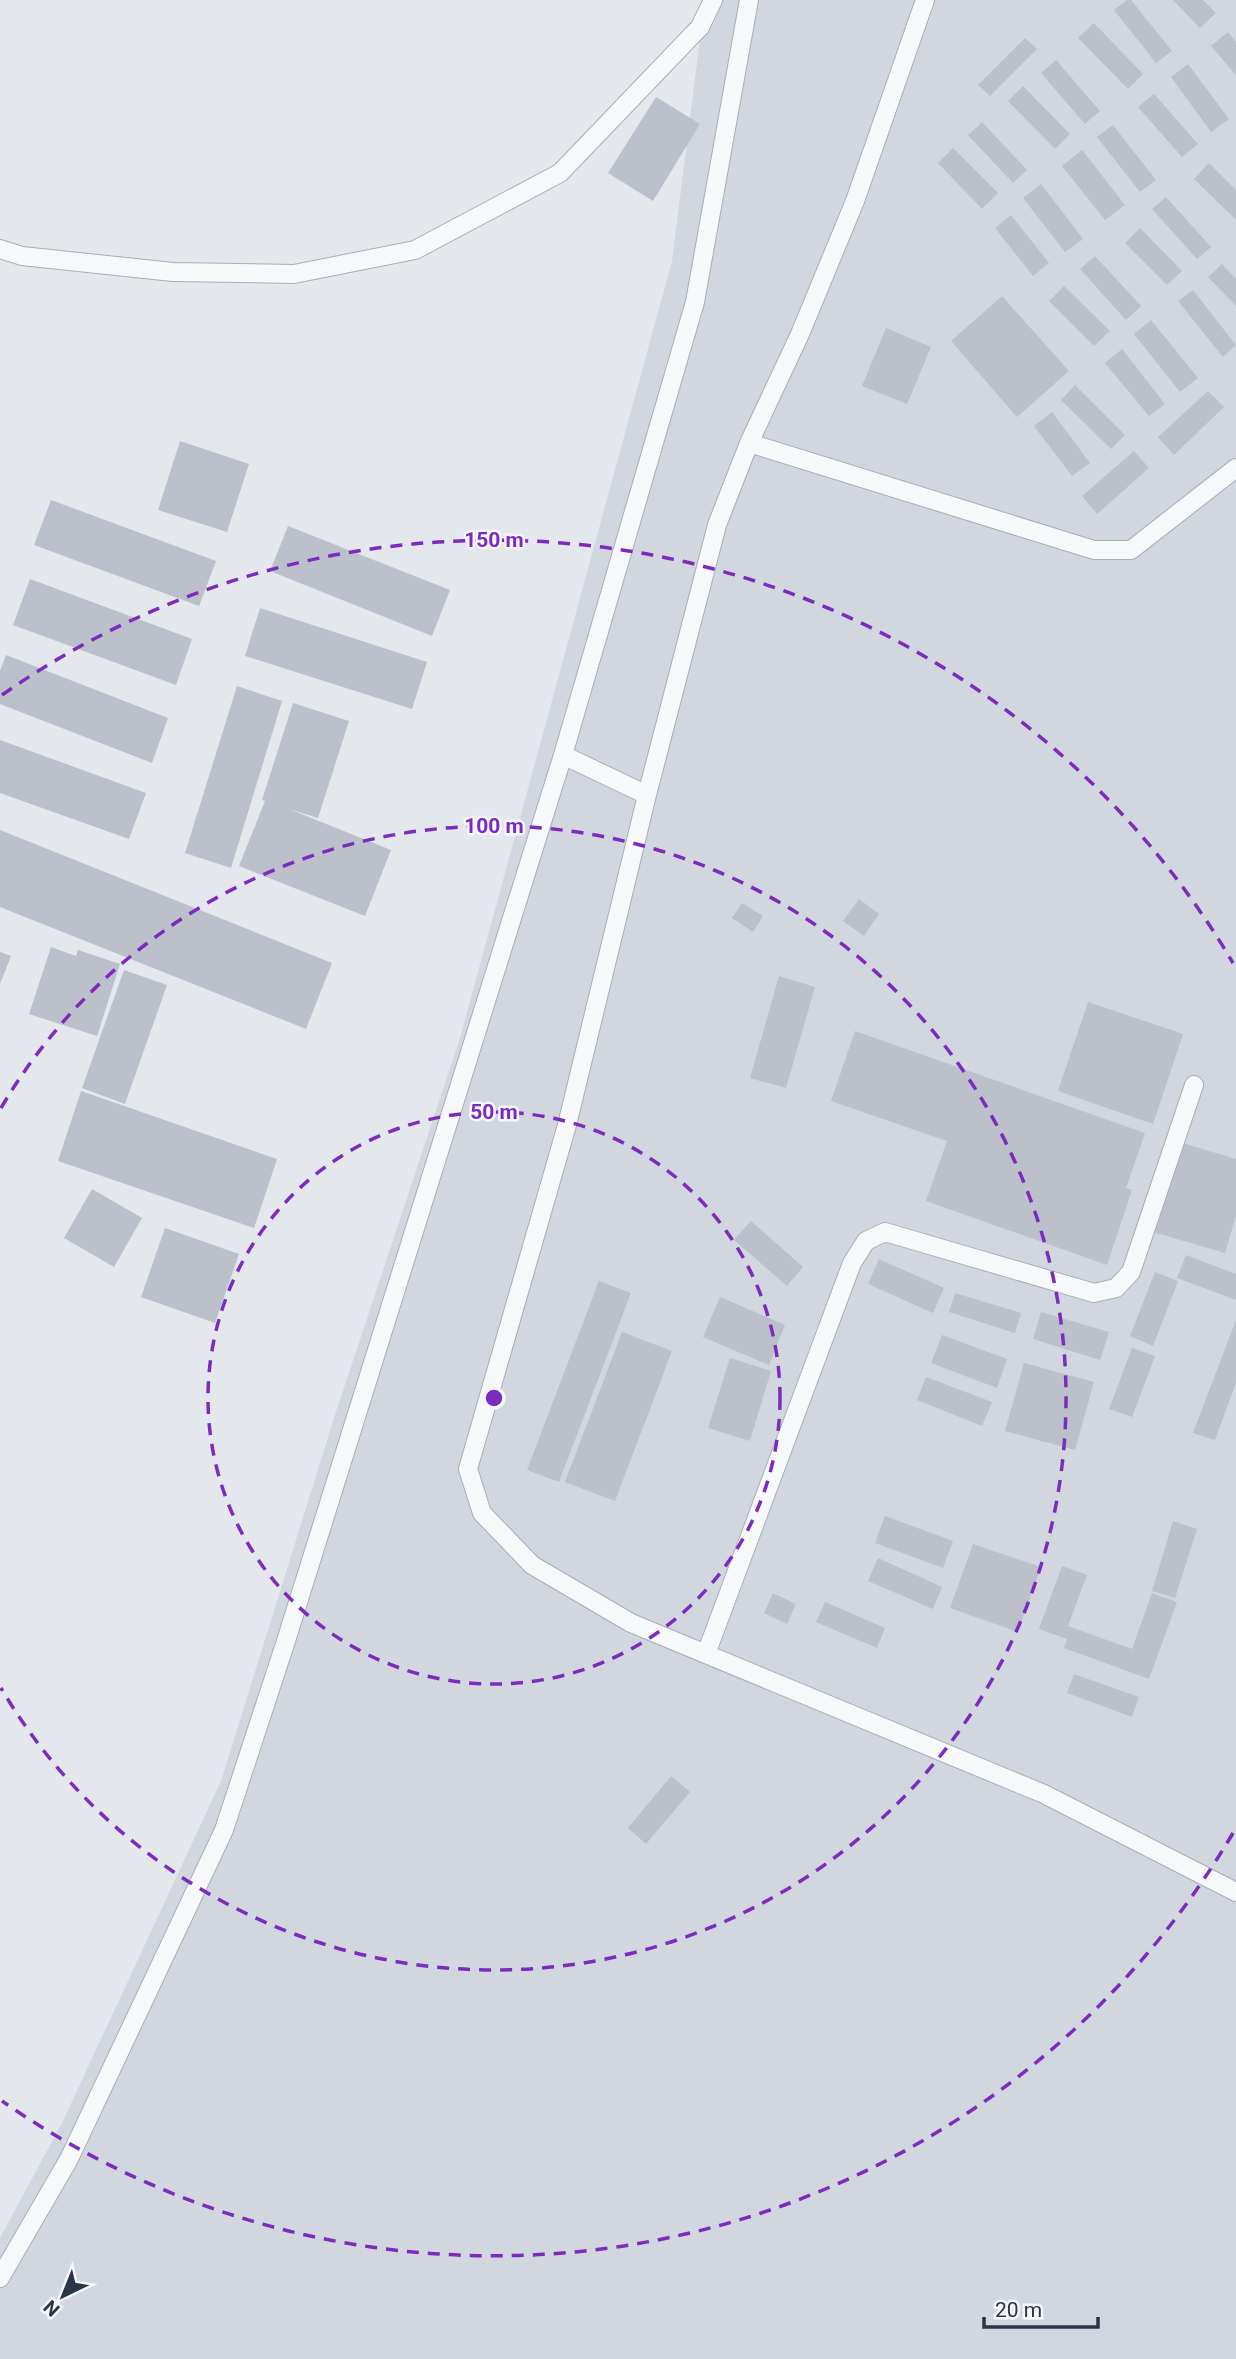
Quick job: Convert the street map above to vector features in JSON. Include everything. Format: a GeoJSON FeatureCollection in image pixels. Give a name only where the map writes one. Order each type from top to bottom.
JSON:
{"type":"FeatureCollection","features":[{"type":"Feature","properties":{"kind":"lane"},"geometry":{"type":"LineString","coordinates":[[0,248],[22,256],[173,272],[294,274],[415,250],[560,173],[700,27],[713,0]]}},
{"type":"Feature","properties":{"kind":"lane"},"geometry":{"type":"LineString","coordinates":[[0,2278],[69,2159],[224,1830],[564,755],[695,302],[749,0]]}},
{"type":"Feature","properties":{"kind":"lane"},"geometry":{"type":"LineString","coordinates":[[925,0],[855,201],[800,334],[749,443],[717,525],[647,796],[567,1125],[468,1469],[482,1513],[532,1565],[631,1623],[1044,1794],[1236,1892]]}},
{"type":"Feature","properties":{"kind":"lane"},"geometry":{"type":"LineString","coordinates":[[749,443],[1094,550],[1131,550],[1236,468]]}},
{"type":"Feature","properties":{"kind":"lane"},"geometry":{"type":"LineString","coordinates":[[564,755],[647,796]]}},
{"type":"Feature","properties":{"kind":"lane"},"geometry":{"type":"LineString","coordinates":[[706,1654],[852,1263],[866,1241],[885,1232],[1094,1293],[1116,1288],[1131,1272],[1194,1085]]}},
{"type":"Feature","properties":{"kind":"shaded area"},"geometry":{"type":"Polygon","coordinates":[[[705,0],[1236,0],[1236,2359],[0,2359],[0,2238],[62,2123],[221,1781],[335,1415],[460,1038],[672,261],[705,0]]]}},
{"type":"Feature","properties":{"kind":"building"},"geometry":{"type":"Polygon","coordinates":[[[1131,0],[1172,51],[1156,63],[1114,10],[1131,0]]]}},
{"type":"Feature","properties":{"kind":"building"},"geometry":{"type":"Polygon","coordinates":[[[1173,0],[1203,0],[1216,13],[1200,28],[1173,0]]]}},
{"type":"Feature","properties":{"kind":"building"},"geometry":{"type":"Polygon","coordinates":[[[1094,23],[1143,74],[1128,89],[1078,38],[1094,23]]]}},
{"type":"Feature","properties":{"kind":"building"},"geometry":{"type":"Polygon","coordinates":[[[1228,32],[1236,42],[1236,75],[1211,46],[1228,32]]]}},
{"type":"Feature","properties":{"kind":"building"},"geometry":{"type":"Polygon","coordinates":[[[1025,38],[1037,49],[990,96],[978,85],[1025,38]]]}},
{"type":"Feature","properties":{"kind":"building"},"geometry":{"type":"Polygon","coordinates":[[[1056,60],[1100,111],[1085,124],[1041,73],[1056,60]]]}},
{"type":"Feature","properties":{"kind":"building"},"geometry":{"type":"Polygon","coordinates":[[[1188,64],[1229,119],[1211,132],[1171,77],[1188,64]]]}},
{"type":"Feature","properties":{"kind":"building"},"geometry":{"type":"Polygon","coordinates":[[[1023,86],[1070,134],[1055,149],[1008,101],[1023,86]]]}},
{"type":"Feature","properties":{"kind":"building"},"geometry":{"type":"Polygon","coordinates":[[[1154,94],[1198,144],[1182,157],[1138,107],[1154,94]]]}},
{"type":"Feature","properties":{"kind":"building"},"geometry":{"type":"Polygon","coordinates":[[[656,97],[700,124],[653,201],[608,173],[656,97]]]}},
{"type":"Feature","properties":{"kind":"building"},"geometry":{"type":"Polygon","coordinates":[[[982,122],[1027,170],[1013,183],[968,135],[982,122]]]}},
{"type":"Feature","properties":{"kind":"building"},"geometry":{"type":"Polygon","coordinates":[[[1113,125],[1156,180],[1140,192],[1097,137],[1113,125]]]}},
{"type":"Feature","properties":{"kind":"building"},"geometry":{"type":"Polygon","coordinates":[[[953,148],[998,193],[982,209],[938,163],[953,148]]]}},
{"type":"Feature","properties":{"kind":"building"},"geometry":{"type":"Polygon","coordinates":[[[1082,150],[1125,205],[1105,220],[1062,166],[1082,150]]]}},
{"type":"Feature","properties":{"kind":"building"},"geometry":{"type":"Polygon","coordinates":[[[1209,163],[1236,190],[1236,220],[1194,179],[1209,163]]]}},
{"type":"Feature","properties":{"kind":"building"},"geometry":{"type":"Polygon","coordinates":[[[1041,184],[1083,239],[1065,252],[1023,198],[1041,184]]]}},
{"type":"Feature","properties":{"kind":"building"},"geometry":{"type":"Polygon","coordinates":[[[1166,197],[1211,247],[1197,259],[1152,209],[1166,197]]]}},
{"type":"Feature","properties":{"kind":"building"},"geometry":{"type":"Polygon","coordinates":[[[1011,215],[1049,263],[1033,276],[995,228],[1011,215]]]}},
{"type":"Feature","properties":{"kind":"building"},"geometry":{"type":"Polygon","coordinates":[[[1140,228],[1182,271],[1167,285],[1125,243],[1140,228]]]}},
{"type":"Feature","properties":{"kind":"building"},"geometry":{"type":"Polygon","coordinates":[[[1095,256],[1141,306],[1126,320],[1080,269],[1095,256]]]}},
{"type":"Feature","properties":{"kind":"building"},"geometry":{"type":"Polygon","coordinates":[[[1222,264],[1236,279],[1236,306],[1208,277],[1222,264]]]}},
{"type":"Feature","properties":{"kind":"building"},"geometry":{"type":"Polygon","coordinates":[[[1064,286],[1110,331],[1094,346],[1049,301],[1064,286]]]}},
{"type":"Feature","properties":{"kind":"building"},"geometry":{"type":"Polygon","coordinates":[[[1193,290],[1236,345],[1223,357],[1178,301],[1193,290]]]}},
{"type":"Feature","properties":{"kind":"building"},"geometry":{"type":"Polygon","coordinates":[[[1002,296],[1069,371],[1017,417],[951,341],[1002,296]]]}},
{"type":"Feature","properties":{"kind":"building"},"geometry":{"type":"Polygon","coordinates":[[[1151,320],[1198,378],[1180,392],[1134,334],[1151,320]]]}},
{"type":"Feature","properties":{"kind":"building"},"geometry":{"type":"Polygon","coordinates":[[[886,328],[931,347],[907,404],[862,386],[886,328]]]}},
{"type":"Feature","properties":{"kind":"building"},"geometry":{"type":"Polygon","coordinates":[[[1122,349],[1165,404],[1149,416],[1105,363],[1122,349]]]}},
{"type":"Feature","properties":{"kind":"building"},"geometry":{"type":"Polygon","coordinates":[[[1075,385],[1125,435],[1111,449],[1061,400],[1075,385]]]}},
{"type":"Feature","properties":{"kind":"building"},"geometry":{"type":"Polygon","coordinates":[[[1208,391],[1224,407],[1174,455],[1158,437],[1208,391]]]}},
{"type":"Feature","properties":{"kind":"building"},"geometry":{"type":"Polygon","coordinates":[[[1052,412],[1090,463],[1072,476],[1034,426],[1052,412]]]}},
{"type":"Feature","properties":{"kind":"building"},"geometry":{"type":"Polygon","coordinates":[[[180,441],[249,464],[227,532],[158,510],[180,441]]]}},
{"type":"Feature","properties":{"kind":"building"},"geometry":{"type":"Polygon","coordinates":[[[1134,451],[1149,468],[1097,514],[1082,496],[1134,451]]]}},
{"type":"Feature","properties":{"kind":"building"},"geometry":{"type":"Polygon","coordinates":[[[51,500],[216,561],[199,606],[34,545],[51,500]]]}},
{"type":"Feature","properties":{"kind":"building"},"geometry":{"type":"Polygon","coordinates":[[[288,526],[450,590],[432,636],[270,571],[288,526]]]}},
{"type":"Feature","properties":{"kind":"building"},"geometry":{"type":"Polygon","coordinates":[[[30,579],[192,639],[176,685],[13,625],[30,579]]]}},
{"type":"Feature","properties":{"kind":"building"},"geometry":{"type":"Polygon","coordinates":[[[260,608],[427,662],[412,709],[245,656],[260,608]]]}},
{"type":"Feature","properties":{"kind":"building"},"geometry":{"type":"Polygon","coordinates":[[[6,655],[168,718],[152,763],[0,704],[0,671],[6,655]]]}},
{"type":"Feature","properties":{"kind":"building"},"geometry":{"type":"Polygon","coordinates":[[[237,686],[282,701],[231,868],[185,853],[237,686]]]}},
{"type":"Feature","properties":{"kind":"building"},"geometry":{"type":"Polygon","coordinates":[[[293,703],[349,721],[318,818],[289,809],[391,850],[365,916],[239,866],[265,801],[262,800],[293,703]]]}},
{"type":"Feature","properties":{"kind":"building"},"geometry":{"type":"Polygon","coordinates":[[[0,740],[146,793],[129,839],[0,793],[0,740]]]}},
{"type":"Feature","properties":{"kind":"building"},"geometry":{"type":"Polygon","coordinates":[[[0,830],[332,963],[306,1029],[0,907],[0,830]]]}},
{"type":"Feature","properties":{"kind":"building"},"geometry":{"type":"Polygon","coordinates":[[[859,899],[879,914],[864,936],[843,921],[859,899]]]}},
{"type":"Feature","properties":{"kind":"building"},"geometry":{"type":"Polygon","coordinates":[[[742,903],[763,916],[753,932],[732,918],[742,903]]]}},
{"type":"Feature","properties":{"kind":"building"},"geometry":{"type":"Polygon","coordinates":[[[51,947],[76,956],[78,950],[120,964],[97,1036],[29,1014],[51,947]]]}},
{"type":"Feature","properties":{"kind":"building"},"geometry":{"type":"Polygon","coordinates":[[[0,952],[11,956],[0,984],[0,952]]]}},
{"type":"Feature","properties":{"kind":"building"},"geometry":{"type":"Polygon","coordinates":[[[124,970],[167,985],[125,1104],[82,1088],[124,970]]]}},
{"type":"Feature","properties":{"kind":"building"},"geometry":{"type":"Polygon","coordinates":[[[779,976],[815,987],[786,1088],[750,1078],[779,976]]]}},
{"type":"Feature","properties":{"kind":"building"},"geometry":{"type":"Polygon","coordinates":[[[1088,1002],[1183,1034],[1153,1124],[1058,1091],[1088,1002]]]}},
{"type":"Feature","properties":{"kind":"building"},"geometry":{"type":"Polygon","coordinates":[[[855,1031],[1145,1133],[1126,1188],[1132,1190],[1107,1265],[926,1201],[947,1141],[831,1101],[855,1031]]]}},
{"type":"Feature","properties":{"kind":"building"},"geometry":{"type":"Polygon","coordinates":[[[81,1091],[277,1159],[254,1228],[58,1161],[81,1091]]]}},
{"type":"Feature","properties":{"kind":"building"},"geometry":{"type":"Polygon","coordinates":[[[1179,1142],[1236,1159],[1236,1216],[1225,1253],[1153,1232],[1179,1142]]]}},
{"type":"Feature","properties":{"kind":"building"},"geometry":{"type":"Polygon","coordinates":[[[92,1189],[142,1218],[114,1267],[64,1238],[92,1189]]]}},
{"type":"Feature","properties":{"kind":"building"},"geometry":{"type":"Polygon","coordinates":[[[751,1221],[803,1267],[787,1286],[734,1240],[751,1221]]]}},
{"type":"Feature","properties":{"kind":"building"},"geometry":{"type":"Polygon","coordinates":[[[165,1228],[239,1254],[215,1323],[141,1297],[165,1228]]]}},
{"type":"Feature","properties":{"kind":"building"},"geometry":{"type":"Polygon","coordinates":[[[1186,1255],[1236,1274],[1236,1300],[1177,1278],[1186,1255]]]}},
{"type":"Feature","properties":{"kind":"building"},"geometry":{"type":"Polygon","coordinates":[[[879,1259],[944,1288],[933,1313],[868,1284],[879,1259]]]}},
{"type":"Feature","properties":{"kind":"building"},"geometry":{"type":"Polygon","coordinates":[[[1155,1272],[1178,1281],[1153,1346],[1130,1336],[1155,1272]]]}},
{"type":"Feature","properties":{"kind":"building"},"geometry":{"type":"Polygon","coordinates":[[[599,1281],[631,1293],[559,1482],[527,1470],[599,1281]]]}},
{"type":"Feature","properties":{"kind":"building"},"geometry":{"type":"Polygon","coordinates":[[[955,1293],[1021,1313],[1015,1333],[949,1312],[955,1293]]]}},
{"type":"Feature","properties":{"kind":"building"},"geometry":{"type":"Polygon","coordinates":[[[720,1297],[785,1325],[769,1365],[703,1337],[720,1297]]]}},
{"type":"Feature","properties":{"kind":"building"},"geometry":{"type":"Polygon","coordinates":[[[1041,1312],[1109,1332],[1100,1360],[1033,1339],[1041,1312]]]}},
{"type":"Feature","properties":{"kind":"building"},"geometry":{"type":"Polygon","coordinates":[[[1236,1320],[1236,1383],[1215,1440],[1193,1433],[1236,1320]]]}},
{"type":"Feature","properties":{"kind":"building"},"geometry":{"type":"Polygon","coordinates":[[[622,1332],[672,1351],[615,1501],[565,1482],[622,1332]]]}},
{"type":"Feature","properties":{"kind":"building"},"geometry":{"type":"Polygon","coordinates":[[[942,1335],[1007,1359],[997,1388],[931,1363],[942,1335]]]}},
{"type":"Feature","properties":{"kind":"building"},"geometry":{"type":"Polygon","coordinates":[[[1132,1348],[1155,1356],[1132,1417],[1109,1409],[1132,1348]]]}},
{"type":"Feature","properties":{"kind":"building"},"geometry":{"type":"Polygon","coordinates":[[[730,1358],[771,1371],[750,1441],[708,1428],[730,1358]]]}},
{"type":"Feature","properties":{"kind":"building"},"geometry":{"type":"Polygon","coordinates":[[[1024,1363],[1094,1382],[1075,1450],[1005,1431],[1024,1363]]]}},
{"type":"Feature","properties":{"kind":"building"},"geometry":{"type":"Polygon","coordinates":[[[926,1377],[992,1402],[982,1426],[917,1400],[926,1377]]]}},
{"type":"Feature","properties":{"kind":"building"},"geometry":{"type":"Polygon","coordinates":[[[885,1516],[953,1541],[943,1568],[875,1543],[885,1516]]]}},
{"type":"Feature","properties":{"kind":"building"},"geometry":{"type":"Polygon","coordinates":[[[1173,1521],[1197,1529],[1175,1598],[1152,1591],[1173,1521]]]}},
{"type":"Feature","properties":{"kind":"building"},"geometry":{"type":"Polygon","coordinates":[[[973,1544],[1041,1567],[1018,1632],[950,1608],[973,1544]]]}},
{"type":"Feature","properties":{"kind":"building"},"geometry":{"type":"Polygon","coordinates":[[[878,1558],[942,1587],[933,1609],[868,1581],[878,1558]]]}},
{"type":"Feature","properties":{"kind":"building"},"geometry":{"type":"Polygon","coordinates":[[[1062,1566],[1087,1575],[1068,1626],[1132,1649],[1152,1593],[1177,1602],[1149,1679],[1064,1648],[1067,1639],[1039,1629],[1062,1566]]]}},
{"type":"Feature","properties":{"kind":"building"},"geometry":{"type":"Polygon","coordinates":[[[773,1593],[796,1604],[787,1624],[764,1613],[773,1593]]]}},
{"type":"Feature","properties":{"kind":"building"},"geometry":{"type":"Polygon","coordinates":[[[825,1602],[885,1628],[877,1648],[816,1622],[825,1602]]]}},
{"type":"Feature","properties":{"kind":"building"},"geometry":{"type":"Polygon","coordinates":[[[1074,1674],[1139,1697],[1132,1717],[1067,1693],[1074,1674]]]}},
{"type":"Feature","properties":{"kind":"building"},"geometry":{"type":"Polygon","coordinates":[[[671,1776],[690,1792],[646,1844],[628,1828],[671,1776]]]}}]}
